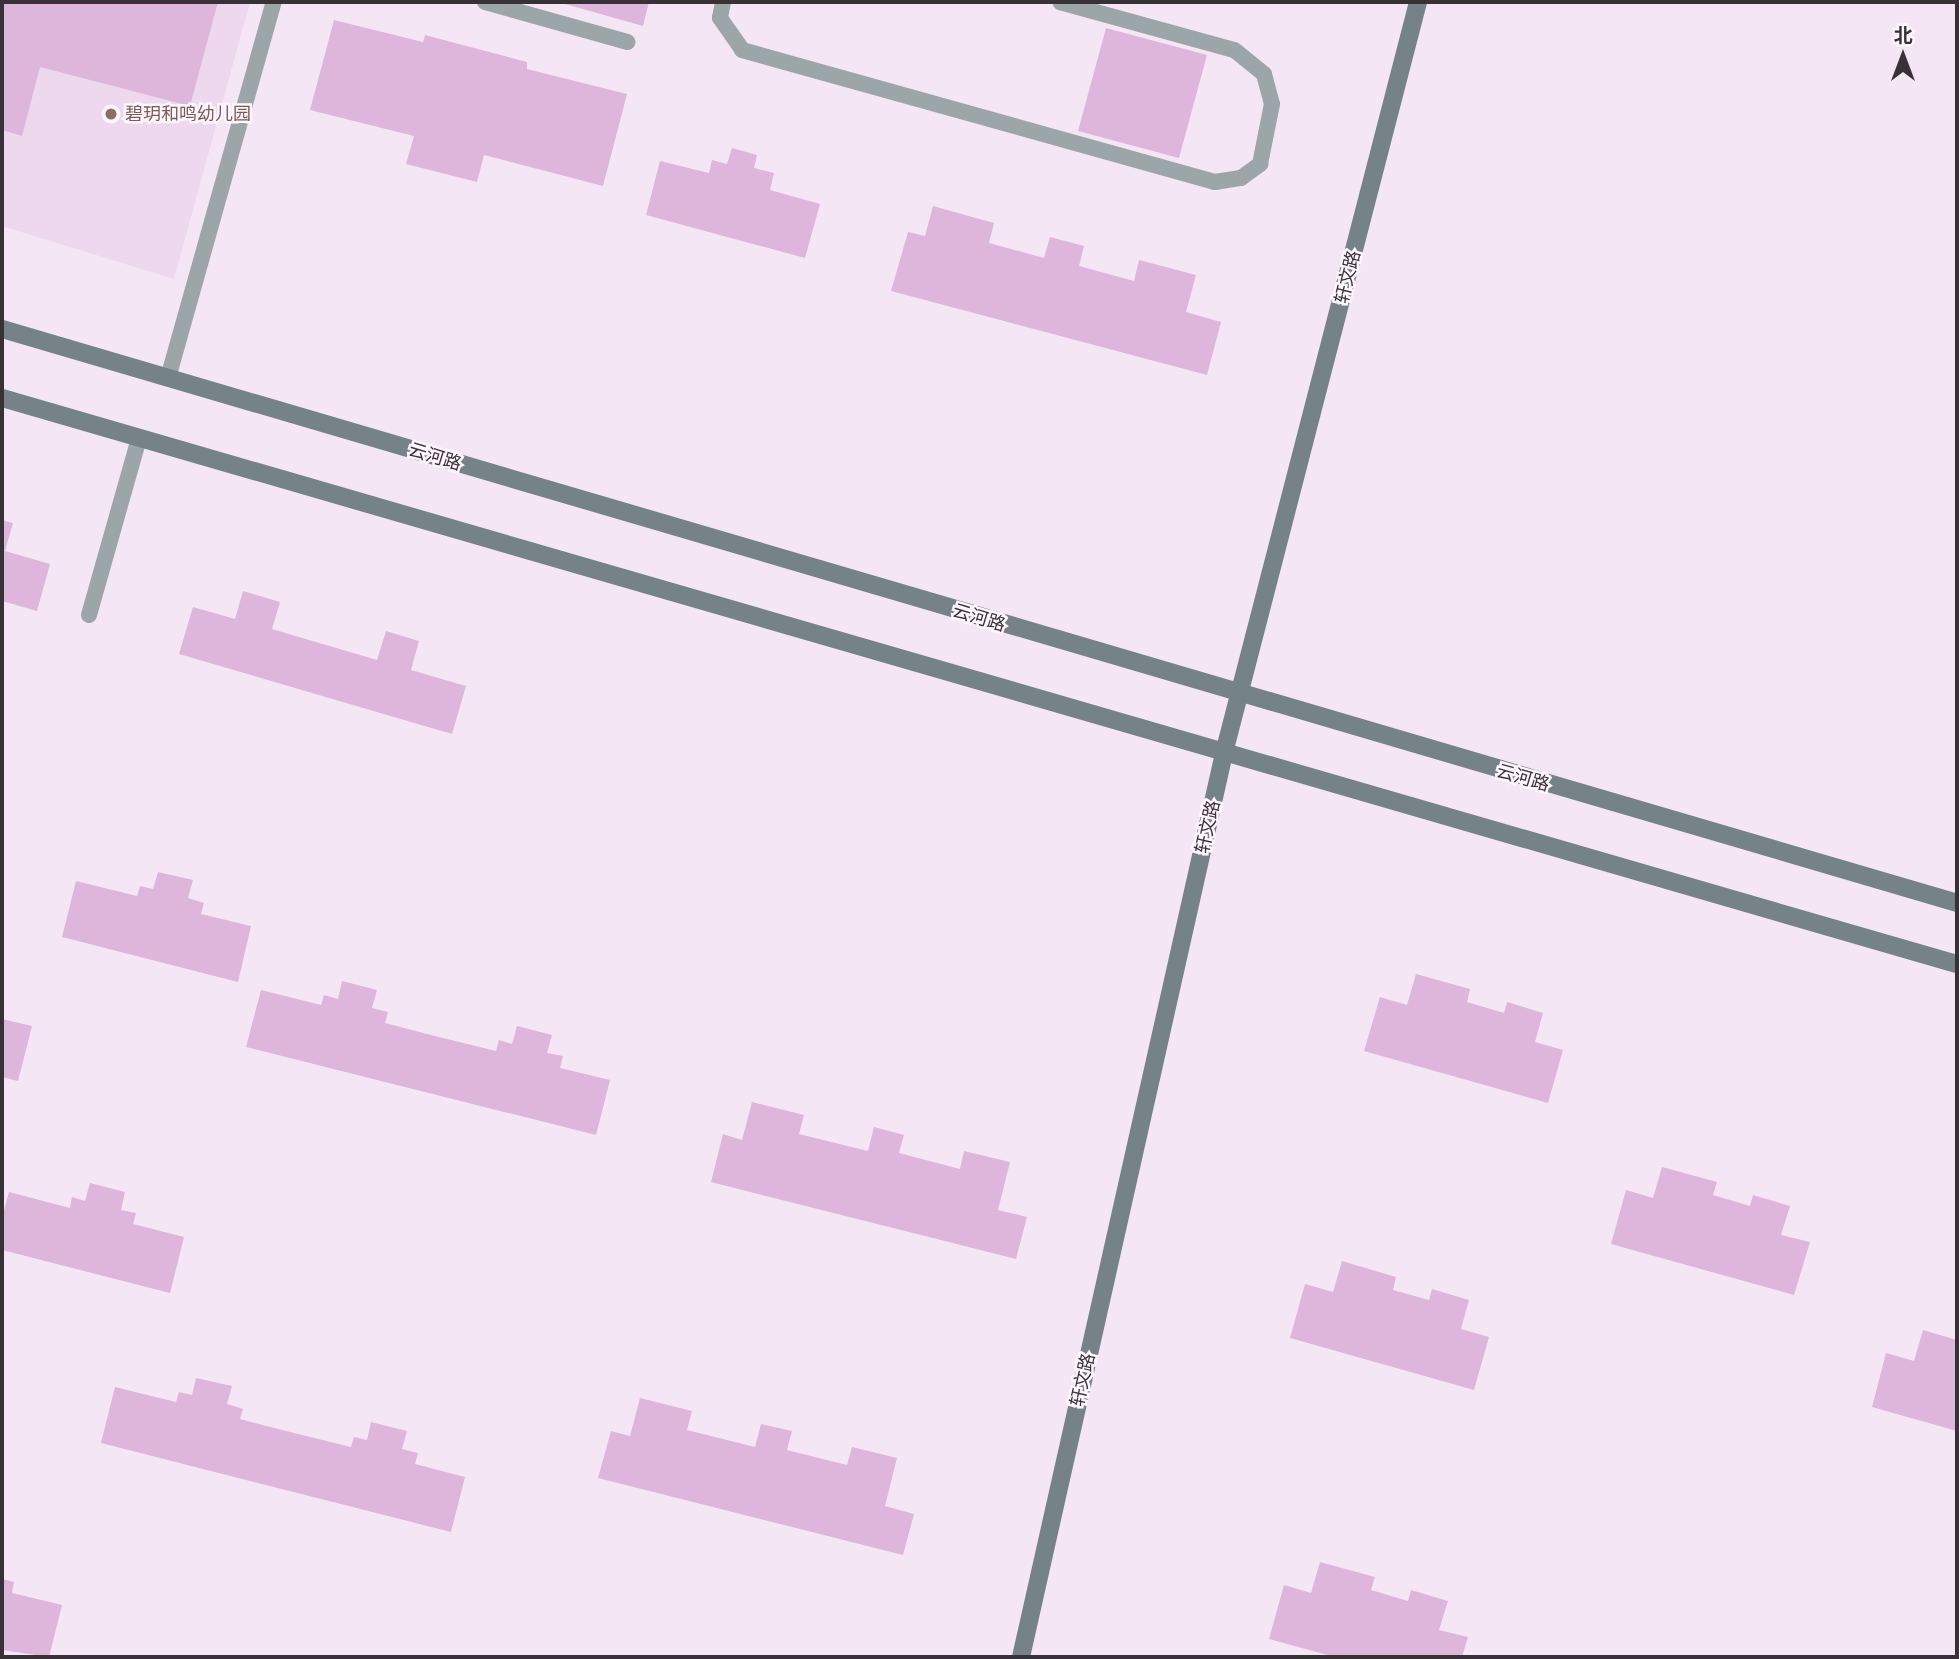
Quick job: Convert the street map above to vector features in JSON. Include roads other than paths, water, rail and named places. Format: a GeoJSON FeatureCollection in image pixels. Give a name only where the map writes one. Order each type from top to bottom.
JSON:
{"type":"FeatureCollection","features":[{"type":"Feature","properties":{"kind":"street","name":"轩文路"},"geometry":{"type":"LineString","coordinates":[[1021,1657],[1225,749],[1418,2]]}},
{"type":"Feature","properties":{"kind":"street","name":"云河路"},"geometry":{"type":"LineString","coordinates":[[2,329],[1240,696],[1957,903]]}},
{"type":"Feature","properties":{"kind":"street"},"geometry":{"type":"LineString","coordinates":[[2,398],[1225,749],[1957,964]]}},
{"type":"Feature","properties":{"kind":"lane"},"geometry":{"type":"LineString","coordinates":[[168,378],[274,2]]}},
{"type":"Feature","properties":{"kind":"lane"},"geometry":{"type":"LineString","coordinates":[[485,2],[627,42]]}},
{"type":"Feature","properties":{"kind":"lane"},"geometry":{"type":"LineString","coordinates":[[723,2],[720,18],[742,50],[1215,182],[1241,178],[1260,164],[1272,104],[1264,74],[1234,50],[1060,2]]}},
{"type":"Feature","properties":{"kind":"lane"},"geometry":{"type":"LineString","coordinates":[[89,615],[139,438]]}},
{"type":"Feature","properties":{"kind":"place","name":"碧玥和鸣幼儿园"},"geometry":{"type":"Point","coordinates":[111,114]}}]}
